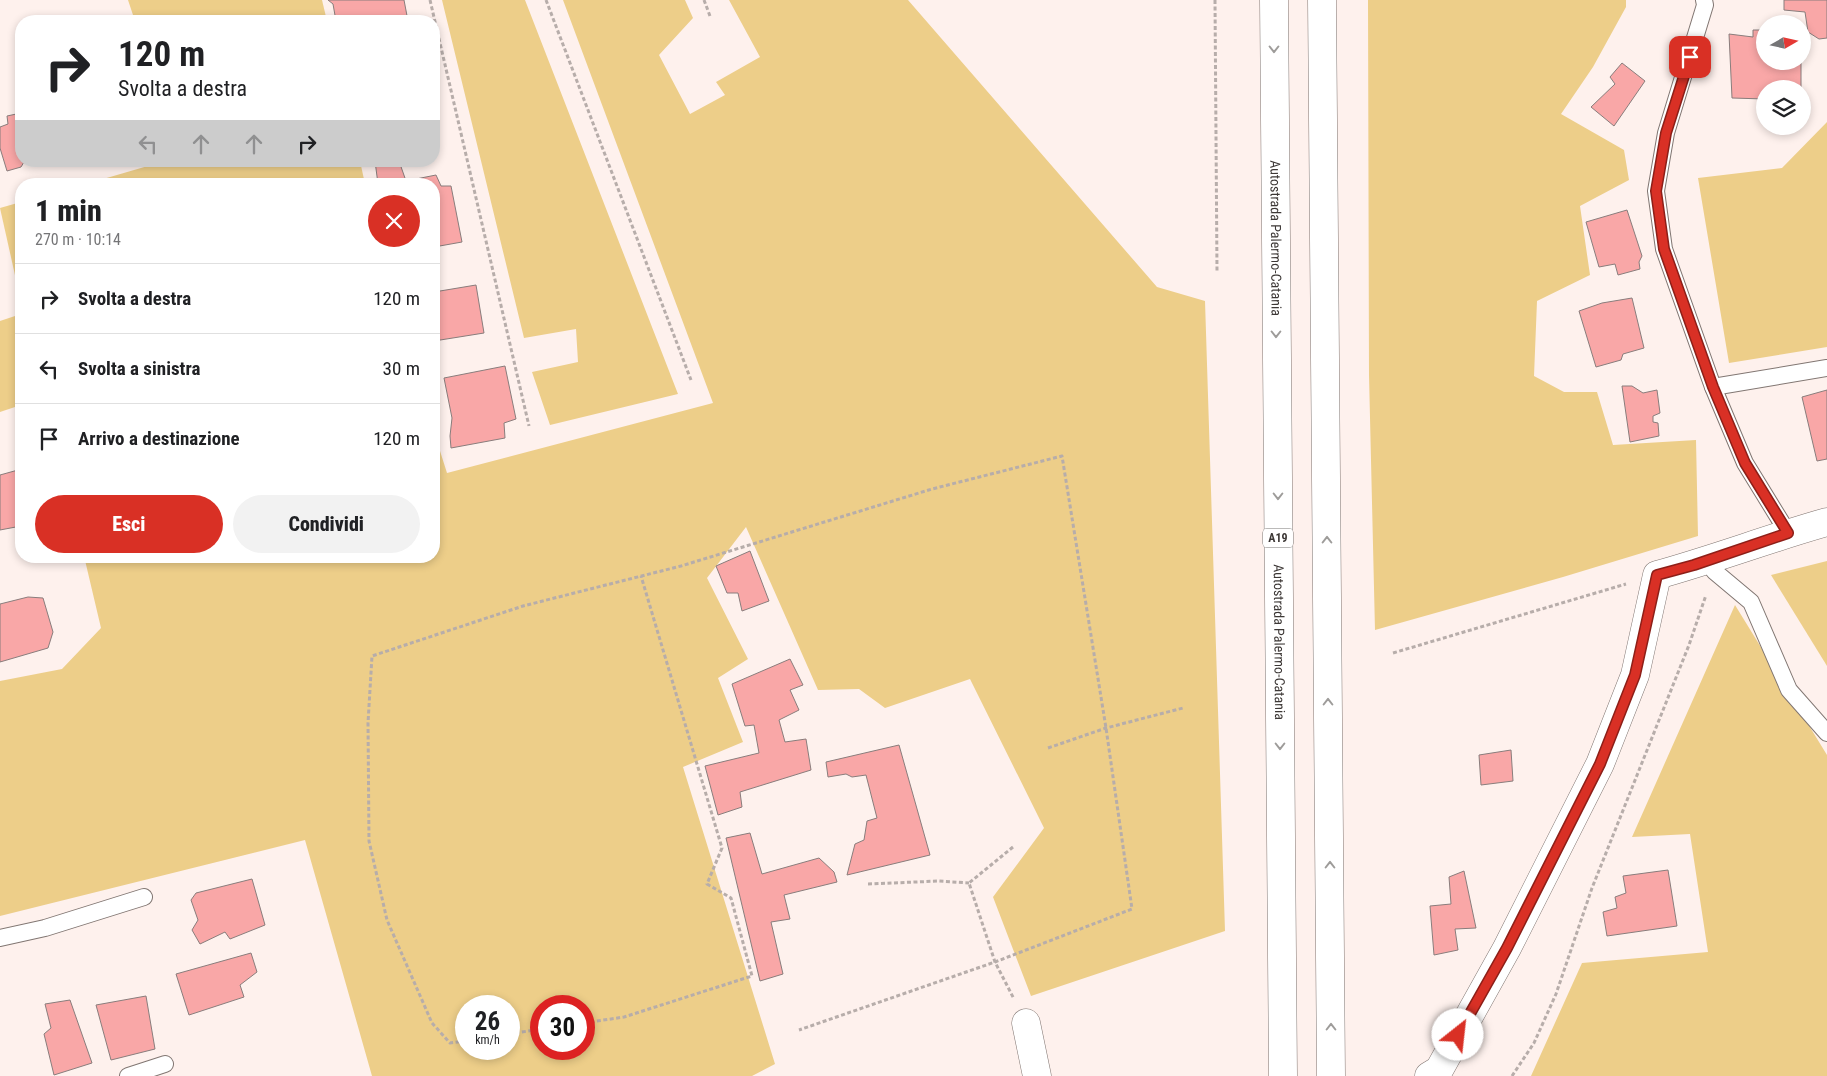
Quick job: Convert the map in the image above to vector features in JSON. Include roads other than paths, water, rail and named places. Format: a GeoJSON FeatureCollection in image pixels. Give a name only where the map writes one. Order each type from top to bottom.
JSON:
{"type":"FeatureCollection","features":[{"type":"Feature","properties":{"kind":"main road","name":"Autostrada Palermo-Catania"},"geometry":{"type":"LineString","coordinates":[[1274,0],[1283,1076]]}},
{"type":"Feature","properties":{"kind":"main road"},"geometry":{"type":"LineString","coordinates":[[1322,0],[1331,1076]]}},
{"type":"Feature","properties":{"kind":"main road"},"geometry":{"type":"LineString","coordinates":[[1429,1076],[1439,1070],[1507,948],[1600,764],[1635,675],[1657,575],[1827,522]]}},
{"type":"Feature","properties":{"kind":"main road"},"geometry":{"type":"LineString","coordinates":[[1026,1023],[1037,1076]]}},
{"type":"Feature","properties":{"kind":"lane"},"geometry":{"type":"LineString","coordinates":[[1704,0],[1702,13],[1666,133],[1656,191],[1664,249],[1713,387],[1745,463],[1788,533]]}},
{"type":"Feature","properties":{"kind":"lane"},"geometry":{"type":"LineString","coordinates":[[1713,387],[1827,368]]}},
{"type":"Feature","properties":{"kind":"lane"},"geometry":{"type":"LineString","coordinates":[[1714,571],[1751,602],[1789,690],[1827,733]]}},
{"type":"Feature","properties":{"kind":"lane"},"geometry":{"type":"LineString","coordinates":[[0,938],[45,928],[144,897]]}},
{"type":"Feature","properties":{"kind":"lane"},"geometry":{"type":"LineString","coordinates":[[128,1076],[166,1064]]}}]}
